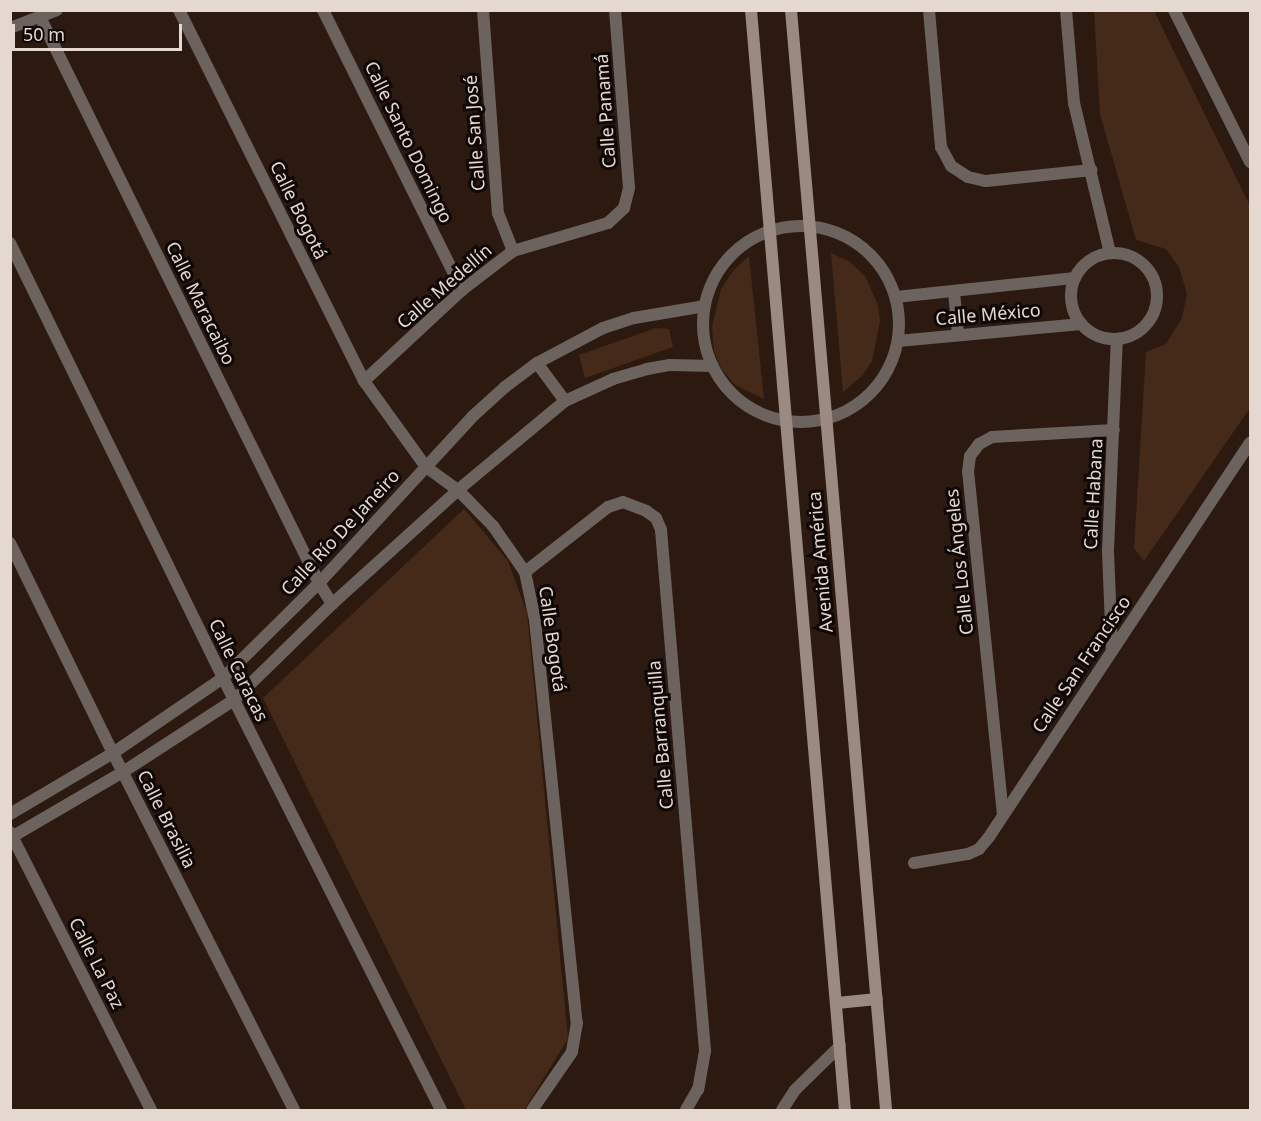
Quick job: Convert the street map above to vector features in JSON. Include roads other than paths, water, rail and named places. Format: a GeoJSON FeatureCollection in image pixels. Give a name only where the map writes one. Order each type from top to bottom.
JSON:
{"type":"FeatureCollection","features":[{"type":"Feature","properties":{"kind":"main road","name":"Avenida América"},"geometry":{"type":"LineString","coordinates":[[751,10],[845,1110]]}},
{"type":"Feature","properties":{"kind":"main road","name":"Avenida América"},"geometry":{"type":"LineString","coordinates":[[791,10],[886,1110]]}},
{"type":"Feature","properties":{"kind":"main road"},"geometry":{"type":"LineString","coordinates":[[837,1004],[877,999]]}},
{"type":"Feature","properties":{"kind":"street"},"geometry":{"type":"LineString","coordinates":[[10,28],[57,10]]}},
{"type":"Feature","properties":{"kind":"street","name":"Calle Bogotá"},"geometry":{"type":"LineString","coordinates":[[179,10],[364,381],[426,467],[458,490],[493,526],[525,572],[536,620],[577,1023],[572,1052],[532,1110]]}},
{"type":"Feature","properties":{"kind":"street","name":"Calle Santo Domingo"},"geometry":{"type":"LineString","coordinates":[[323,10],[462,290]]}},
{"type":"Feature","properties":{"kind":"street","name":"Calle San José"},"geometry":{"type":"LineString","coordinates":[[483,10],[498,213],[513,251]]}},
{"type":"Feature","properties":{"kind":"street","name":"Calle Panamá"},"geometry":{"type":"LineString","coordinates":[[615,10],[629,188],[624,208]]}},
{"type":"Feature","properties":{"kind":"street"},"geometry":{"type":"LineString","coordinates":[[929,10],[941,147],[951,166],[968,177],[986,181],[1091,170]]}},
{"type":"Feature","properties":{"kind":"street"},"geometry":{"type":"LineString","coordinates":[[1066,10],[1074,103],[1110,253]]}},
{"type":"Feature","properties":{"kind":"street"},"geometry":{"type":"LineString","coordinates":[[1174,10],[1251,162]]}},
{"type":"Feature","properties":{"kind":"street","name":"Calle Maracaibo"},"geometry":{"type":"LineString","coordinates":[[40,17],[319,583],[332,604]]}},
{"type":"Feature","properties":{"kind":"street","name":"Calle Medellín"},"geometry":{"type":"LineString","coordinates":[[364,381],[462,290],[513,251],[608,223],[624,208]]}},
{"type":"Feature","properties":{"kind":"street"},"geometry":{"type":"LineString","coordinates":[[790,226],[810,226],[838,233],[864,248],[883,270],[896,297],[898,341],[885,376],[860,404],[826,420],[788,422],[764,415],[743,404],[726,387],[713,366],[704,336],[705,306],[713,281],[728,260],[747,243],[770,231],[790,226]]}},
{"type":"Feature","properties":{"kind":"street","name":"Calle Caracas"},"geometry":{"type":"LineString","coordinates":[[10,243],[223,678],[441,1110]]}},
{"type":"Feature","properties":{"kind":"street"},"geometry":{"type":"LineString","coordinates":[[1110,253],[1125,254],[1144,266],[1156,285],[1157,300],[1153,315],[1144,327],[1131,336],[1117,339],[1103,338],[1081,324],[1073,310],[1071,294],[1075,278],[1083,266],[1095,257],[1110,253]]}},
{"type":"Feature","properties":{"kind":"street","name":"Calle México"},"geometry":{"type":"LineString","coordinates":[[896,297],[1075,278]]}},
{"type":"Feature","properties":{"kind":"street"},"geometry":{"type":"LineString","coordinates":[[954,292],[958,334]]}},
{"type":"Feature","properties":{"kind":"street","name":"Calle Río De Janeiro"},"geometry":{"type":"LineString","coordinates":[[10,814],[113,753],[223,678],[319,583],[473,416],[505,387],[537,363],[603,328],[634,318],[705,306]]}},
{"type":"Feature","properties":{"kind":"street","name":"Calle México"},"geometry":{"type":"LineString","coordinates":[[898,341],[1081,324]]}},
{"type":"Feature","properties":{"kind":"street","name":"Calle Habana"},"geometry":{"type":"LineString","coordinates":[[1112,651],[1107,550],[1117,339]]}},
{"type":"Feature","properties":{"kind":"street"},"geometry":{"type":"LineString","coordinates":[[537,363],[565,400]]}},
{"type":"Feature","properties":{"kind":"street"},"geometry":{"type":"LineString","coordinates":[[11,836],[123,772],[234,700],[332,604],[458,490],[565,400],[613,379],[647,369],[669,365],[713,366]]}},
{"type":"Feature","properties":{"kind":"street","name":"Calle Los Ángeles"},"geometry":{"type":"LineString","coordinates":[[1003,815],[968,472],[970,456],[979,444],[992,437],[1114,430]]}},
{"type":"Feature","properties":{"kind":"street","name":"Calle San Francisco"},"geometry":{"type":"LineString","coordinates":[[914,863],[968,854],[979,849],[1251,442]]}},
{"type":"Feature","properties":{"kind":"street","name":"Calle Barranquilla"},"geometry":{"type":"LineString","coordinates":[[525,572],[608,507],[615,504],[623,502],[637,506],[656,518],[661,530],[705,1051],[700,1080],[688,1108]]}},
{"type":"Feature","properties":{"kind":"street","name":"Calle Brasilia"},"geometry":{"type":"LineString","coordinates":[[10,543],[113,753],[294,1110]]}},
{"type":"Feature","properties":{"kind":"street","name":"Calle La Paz"},"geometry":{"type":"LineString","coordinates":[[11,836],[152,1110]]}},
{"type":"Feature","properties":{"kind":"street"},"geometry":{"type":"LineString","coordinates":[[782,1110],[795,1090],[840,1046]]}}]}
